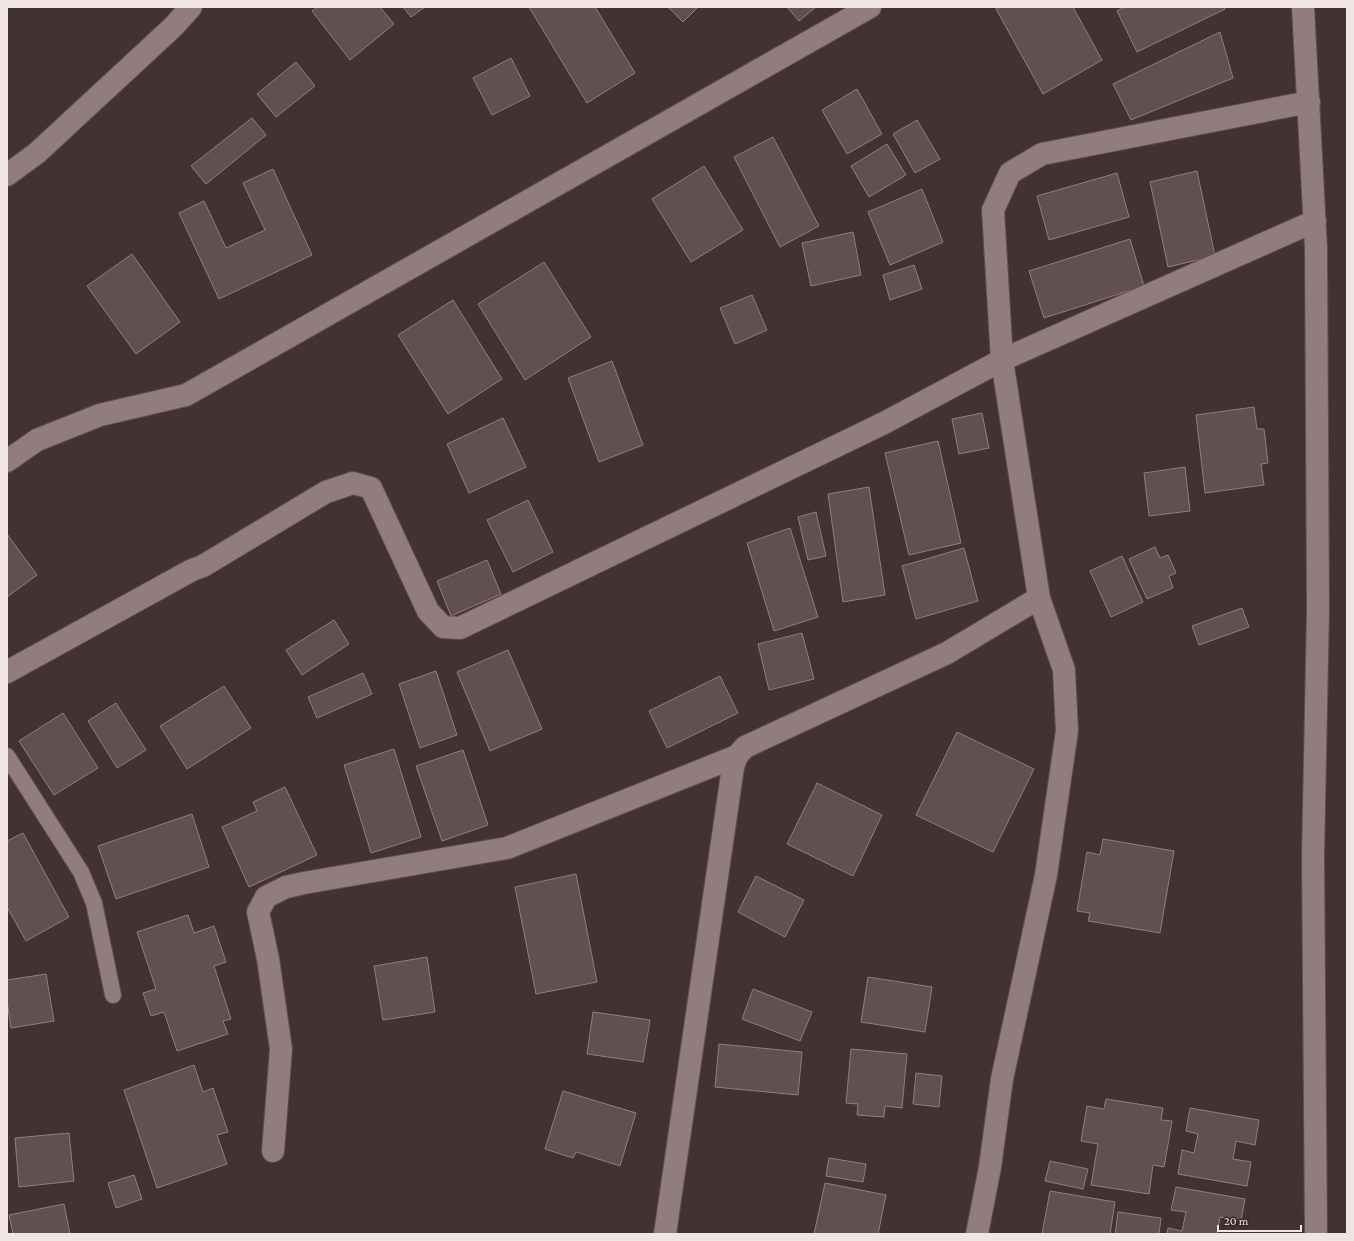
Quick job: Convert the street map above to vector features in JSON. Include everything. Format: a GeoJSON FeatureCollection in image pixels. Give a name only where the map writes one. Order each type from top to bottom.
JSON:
{"type":"FeatureCollection","features":[{"type":"Feature","properties":{"kind":"street"},"geometry":{"type":"LineString","coordinates":[[7,175],[42,148],[174,26],[191,7]]}},
{"type":"Feature","properties":{"kind":"street"},"geometry":{"type":"LineString","coordinates":[[7,461],[38,440],[100,415],[186,395],[870,7]]}},
{"type":"Feature","properties":{"kind":"street"},"geometry":{"type":"LineString","coordinates":[[1303,7],[1315,221],[1318,610],[1313,856],[1316,1234]]}},
{"type":"Feature","properties":{"kind":"street"},"geometry":{"type":"LineString","coordinates":[[977,1234],[990,1167],[1002,1079],[1046,875],[1067,731],[1064,670],[1039,598],[1002,360],[993,210],[1010,173],[1042,154],[1309,102]]}},
{"type":"Feature","properties":{"kind":"street"},"geometry":{"type":"LineString","coordinates":[[7,672],[203,566],[326,492],[353,483],[371,488],[428,611],[443,627],[460,628],[884,424],[1002,360],[1315,221]]}},
{"type":"Feature","properties":{"kind":"street"},"geometry":{"type":"LineString","coordinates":[[665,1234],[733,767],[737,756],[745,747],[947,653],[1039,598]]}},
{"type":"Feature","properties":{"kind":"street"},"geometry":{"type":"LineString","coordinates":[[273,1151],[281,1049],[268,959],[258,912],[266,897],[286,887],[304,883],[507,848],[737,756]]}},
{"type":"Feature","properties":{"kind":"lane"},"geometry":{"type":"LineString","coordinates":[[7,756],[81,872],[94,903],[113,995]]}},
{"type":"Feature","properties":{"kind":"building"},"geometry":{"type":"Polygon","coordinates":[[[318,7],[380,7],[394,24],[350,60],[312,11],[318,7]]]}},
{"type":"Feature","properties":{"kind":"building"},"geometry":{"type":"Polygon","coordinates":[[[403,7],[425,7],[411,17],[403,7]]]}},
{"type":"Feature","properties":{"kind":"building"},"geometry":{"type":"Polygon","coordinates":[[[529,7],[595,7],[635,73],[587,103],[529,7]]]}},
{"type":"Feature","properties":{"kind":"building"},"geometry":{"type":"Polygon","coordinates":[[[668,7],[698,7],[683,22],[668,7]]]}},
{"type":"Feature","properties":{"kind":"building"},"geometry":{"type":"Polygon","coordinates":[[[787,7],[816,7],[799,21],[787,7]]]}},
{"type":"Feature","properties":{"kind":"building"},"geometry":{"type":"Polygon","coordinates":[[[1000,7],[1073,7],[1102,60],[1043,94],[996,9],[1000,7]]]}},
{"type":"Feature","properties":{"kind":"building"},"geometry":{"type":"Polygon","coordinates":[[[1125,7],[1224,7],[1225,9],[1137,52],[1117,11],[1125,7]]]}},
{"type":"Feature","properties":{"kind":"building"},"geometry":{"type":"Polygon","coordinates":[[[1220,32],[1233,78],[1131,120],[1113,84],[1220,32]]]}},
{"type":"Feature","properties":{"kind":"building"},"geometry":{"type":"Polygon","coordinates":[[[511,58],[530,96],[492,115],[473,78],[511,58]]]}},
{"type":"Feature","properties":{"kind":"building"},"geometry":{"type":"Polygon","coordinates":[[[296,62],[315,86],[276,117],[257,94],[296,62]]]}},
{"type":"Feature","properties":{"kind":"building"},"geometry":{"type":"Polygon","coordinates":[[[857,89],[882,134],[847,154],[822,110],[857,89]]]}},
{"type":"Feature","properties":{"kind":"building"},"geometry":{"type":"Polygon","coordinates":[[[252,118],[266,135],[206,184],[191,166],[252,118]]]}},
{"type":"Feature","properties":{"kind":"building"},"geometry":{"type":"Polygon","coordinates":[[[917,120],[940,159],[915,173],[893,134],[917,120]]]}},
{"type":"Feature","properties":{"kind":"building"},"geometry":{"type":"Polygon","coordinates":[[[773,137],[819,226],[780,247],[734,157],[773,137]]]}},
{"type":"Feature","properties":{"kind":"building"},"geometry":{"type":"Polygon","coordinates":[[[887,144],[906,175],[869,197],[851,166],[887,144]]]}},
{"type":"Feature","properties":{"kind":"building"},"geometry":{"type":"Polygon","coordinates":[[[704,166],[743,230],[691,262],[652,199],[704,166]]]}},
{"type":"Feature","properties":{"kind":"building"},"geometry":{"type":"Polygon","coordinates":[[[273,169],[312,255],[219,299],[179,213],[204,201],[226,248],[265,230],[243,183],[273,169]]]}},
{"type":"Feature","properties":{"kind":"building"},"geometry":{"type":"Polygon","coordinates":[[[1197,171],[1215,256],[1168,267],[1150,182],[1197,171]]]}},
{"type":"Feature","properties":{"kind":"building"},"geometry":{"type":"Polygon","coordinates":[[[1117,173],[1129,217],[1049,240],[1037,196],[1117,173]]]}},
{"type":"Feature","properties":{"kind":"building"},"geometry":{"type":"Polygon","coordinates":[[[922,189],[943,242],[890,265],[868,212],[922,189]]]}},
{"type":"Feature","properties":{"kind":"building"},"geometry":{"type":"Polygon","coordinates":[[[853,232],[861,275],[811,286],[802,243],[853,232]]]}},
{"type":"Feature","properties":{"kind":"building"},"geometry":{"type":"Polygon","coordinates":[[[1130,239],[1144,286],[1044,318],[1029,271],[1130,239]]]}},
{"type":"Feature","properties":{"kind":"building"},"geometry":{"type":"Polygon","coordinates":[[[132,254],[180,322],[136,354],[87,286],[132,254]]]}},
{"type":"Feature","properties":{"kind":"building"},"geometry":{"type":"Polygon","coordinates":[[[544,262],[591,337],[525,380],[478,304],[544,262]]]}},
{"type":"Feature","properties":{"kind":"building"},"geometry":{"type":"Polygon","coordinates":[[[914,265],[922,289],[890,300],[883,275],[914,265]]]}},
{"type":"Feature","properties":{"kind":"building"},"geometry":{"type":"Polygon","coordinates":[[[752,295],[767,330],[735,344],[720,308],[752,295]]]}},
{"type":"Feature","properties":{"kind":"building"},"geometry":{"type":"Polygon","coordinates":[[[453,300],[502,379],[448,414],[398,335],[453,300]]]}},
{"type":"Feature","properties":{"kind":"building"},"geometry":{"type":"Polygon","coordinates":[[[612,361],[643,445],[599,462],[568,378],[612,361]]]}},
{"type":"Feature","properties":{"kind":"building"},"geometry":{"type":"Polygon","coordinates":[[[1254,407],[1257,429],[1264,429],[1268,463],[1261,464],[1264,485],[1205,493],[1196,415],[1254,407]]]}},
{"type":"Feature","properties":{"kind":"building"},"geometry":{"type":"Polygon","coordinates":[[[982,413],[989,448],[959,454],[952,419],[982,413]]]}},
{"type":"Feature","properties":{"kind":"building"},"geometry":{"type":"Polygon","coordinates":[[[503,418],[526,467],[469,493],[447,444],[503,418]]]}},
{"type":"Feature","properties":{"kind":"building"},"geometry":{"type":"Polygon","coordinates":[[[938,441],[961,543],[909,555],[885,453],[938,441]]]}},
{"type":"Feature","properties":{"kind":"building"},"geometry":{"type":"Polygon","coordinates":[[[1185,467],[1190,511],[1149,516],[1144,473],[1185,467]]]}},
{"type":"Feature","properties":{"kind":"building"},"geometry":{"type":"Polygon","coordinates":[[[869,487],[885,595],[843,602],[828,494],[869,487]]]}},
{"type":"Feature","properties":{"kind":"building"},"geometry":{"type":"Polygon","coordinates":[[[528,500],[553,552],[513,572],[487,520],[528,500]]]}},
{"type":"Feature","properties":{"kind":"building"},"geometry":{"type":"Polygon","coordinates":[[[816,512],[826,556],[808,560],[798,517],[816,512]]]}},
{"type":"Feature","properties":{"kind":"building"},"geometry":{"type":"Polygon","coordinates":[[[790,528],[818,617],[774,631],[747,543],[790,528]]]}},
{"type":"Feature","properties":{"kind":"building"},"geometry":{"type":"Polygon","coordinates":[[[7,534],[37,575],[7,597],[7,534]]]}},
{"type":"Feature","properties":{"kind":"building"},"geometry":{"type":"Polygon","coordinates":[[[1155,547],[1160,558],[1168,555],[1176,573],[1169,576],[1173,588],[1147,599],[1129,559],[1155,547]]]}},
{"type":"Feature","properties":{"kind":"building"},"geometry":{"type":"Polygon","coordinates":[[[964,548],[978,601],[916,619],[902,566],[964,548]]]}},
{"type":"Feature","properties":{"kind":"building"},"geometry":{"type":"Polygon","coordinates":[[[1122,556],[1143,602],[1111,617],[1090,571],[1122,556]]]}},
{"type":"Feature","properties":{"kind":"building"},"geometry":{"type":"Polygon","coordinates":[[[487,560],[501,594],[451,616],[437,581],[487,560]]]}},
{"type":"Feature","properties":{"kind":"building"},"geometry":{"type":"Polygon","coordinates":[[[1242,608],[1249,627],[1199,645],[1192,626],[1242,608]]]}},
{"type":"Feature","properties":{"kind":"building"},"geometry":{"type":"Polygon","coordinates":[[[334,620],[349,644],[302,675],[286,650],[334,620]]]}},
{"type":"Feature","properties":{"kind":"building"},"geometry":{"type":"Polygon","coordinates":[[[802,633],[814,679],[769,690],[758,644],[802,633]]]}},
{"type":"Feature","properties":{"kind":"building"},"geometry":{"type":"Polygon","coordinates":[[[508,650],[542,729],[490,751],[457,672],[508,650]]]}},
{"type":"Feature","properties":{"kind":"building"},"geometry":{"type":"Polygon","coordinates":[[[436,671],[457,735],[420,748],[399,684],[436,671]]]}},
{"type":"Feature","properties":{"kind":"building"},"geometry":{"type":"Polygon","coordinates":[[[363,673],[372,694],[317,718],[308,697],[363,673]]]}},
{"type":"Feature","properties":{"kind":"building"},"geometry":{"type":"Polygon","coordinates":[[[720,676],[738,713],[667,748],[649,711],[720,676]]]}},
{"type":"Feature","properties":{"kind":"building"},"geometry":{"type":"Polygon","coordinates":[[[224,686],[251,728],[187,769],[160,726],[224,686]]]}},
{"type":"Feature","properties":{"kind":"building"},"geometry":{"type":"Polygon","coordinates":[[[116,703],[146,750],[117,768],[88,721],[116,703]]]}},
{"type":"Feature","properties":{"kind":"building"},"geometry":{"type":"Polygon","coordinates":[[[63,713],[98,768],[54,795],[19,741],[63,713]]]}},
{"type":"Feature","properties":{"kind":"building"},"geometry":{"type":"Polygon","coordinates":[[[957,732],[1034,769],[993,852],[916,815],[957,732]]]}},
{"type":"Feature","properties":{"kind":"building"},"geometry":{"type":"Polygon","coordinates":[[[394,749],[421,837],[371,853],[344,765],[394,749]]]}},
{"type":"Feature","properties":{"kind":"building"},"geometry":{"type":"Polygon","coordinates":[[[463,750],[488,825],[442,841],[416,766],[463,750]]]}},
{"type":"Feature","properties":{"kind":"building"},"geometry":{"type":"Polygon","coordinates":[[[817,783],[882,815],[853,876],[787,844],[817,783]]]}},
{"type":"Feature","properties":{"kind":"building"},"geometry":{"type":"Polygon","coordinates":[[[285,787],[317,855],[249,887],[222,827],[257,811],[253,802],[285,787]]]}},
{"type":"Feature","properties":{"kind":"building"},"geometry":{"type":"Polygon","coordinates":[[[192,814],[209,867],[116,899],[98,846],[192,814]]]}},
{"type":"Feature","properties":{"kind":"building"},"geometry":{"type":"Polygon","coordinates":[[[23,833],[69,917],[26,941],[7,907],[7,841],[23,833]]]}},
{"type":"Feature","properties":{"kind":"building"},"geometry":{"type":"Polygon","coordinates":[[[1103,839],[1174,851],[1160,933],[1088,921],[1090,913],[1077,911],[1087,852],[1100,855],[1103,839]]]}},
{"type":"Feature","properties":{"kind":"building"},"geometry":{"type":"Polygon","coordinates":[[[576,874],[597,982],[536,994],[515,887],[576,874]]]}},
{"type":"Feature","properties":{"kind":"building"},"geometry":{"type":"Polygon","coordinates":[[[756,876],[804,900],[785,937],[738,912],[756,876]]]}},
{"type":"Feature","properties":{"kind":"building"},"geometry":{"type":"Polygon","coordinates":[[[188,915],[194,933],[214,926],[226,962],[214,966],[231,1019],[223,1021],[228,1034],[177,1051],[164,1012],[151,1016],[143,993],[156,989],[137,932],[188,915]]]}},
{"type":"Feature","properties":{"kind":"building"},"geometry":{"type":"Polygon","coordinates":[[[427,957],[435,1012],[383,1020],[374,966],[427,957]]]}},
{"type":"Feature","properties":{"kind":"building"},"geometry":{"type":"Polygon","coordinates":[[[46,974],[54,1021],[11,1028],[7,1001],[7,980],[46,974]]]}},
{"type":"Feature","properties":{"kind":"building"},"geometry":{"type":"Polygon","coordinates":[[[868,977],[932,987],[925,1032],[861,1022],[868,977]]]}},
{"type":"Feature","properties":{"kind":"building"},"geometry":{"type":"Polygon","coordinates":[[[753,989],[812,1012],[800,1041],[742,1019],[753,989]]]}},
{"type":"Feature","properties":{"kind":"building"},"geometry":{"type":"Polygon","coordinates":[[[593,1012],[650,1020],[643,1062],[587,1054],[593,1012]]]}},
{"type":"Feature","properties":{"kind":"building"},"geometry":{"type":"Polygon","coordinates":[[[719,1044],[802,1052],[798,1095],[715,1087],[719,1044]]]}},
{"type":"Feature","properties":{"kind":"building"},"geometry":{"type":"Polygon","coordinates":[[[851,1049],[907,1054],[902,1108],[885,1106],[884,1117],[857,1115],[858,1104],[846,1103],[851,1049]]]}},
{"type":"Feature","properties":{"kind":"building"},"geometry":{"type":"Polygon","coordinates":[[[194,1065],[203,1092],[213,1088],[228,1132],[217,1135],[227,1164],[157,1188],[124,1090],[194,1065]]]}},
{"type":"Feature","properties":{"kind":"building"},"geometry":{"type":"Polygon","coordinates":[[[916,1073],[942,1076],[939,1107],[913,1104],[916,1073]]]}},
{"type":"Feature","properties":{"kind":"building"},"geometry":{"type":"Polygon","coordinates":[[[563,1091],[636,1113],[620,1166],[576,1152],[573,1158],[545,1149],[563,1091]]]}},
{"type":"Feature","properties":{"kind":"building"},"geometry":{"type":"Polygon","coordinates":[[[1106,1099],[1163,1108],[1161,1120],[1172,1121],[1164,1167],[1153,1165],[1149,1194],[1091,1185],[1098,1144],[1081,1141],[1087,1106],[1104,1109],[1106,1099]]]}},
{"type":"Feature","properties":{"kind":"building"},"geometry":{"type":"Polygon","coordinates":[[[1190,1108],[1259,1120],[1255,1145],[1236,1141],[1233,1159],[1251,1162],[1247,1186],[1178,1174],[1182,1150],[1194,1153],[1198,1134],[1186,1131],[1190,1108]]]}},
{"type":"Feature","properties":{"kind":"building"},"geometry":{"type":"Polygon","coordinates":[[[69,1133],[74,1181],[19,1187],[15,1138],[69,1133]]]}},
{"type":"Feature","properties":{"kind":"building"},"geometry":{"type":"Polygon","coordinates":[[[829,1158],[866,1164],[863,1182],[826,1176],[829,1158]]]}},
{"type":"Feature","properties":{"kind":"building"},"geometry":{"type":"Polygon","coordinates":[[[1050,1161],[1088,1169],[1083,1189],[1045,1181],[1050,1161]]]}},
{"type":"Feature","properties":{"kind":"building"},"geometry":{"type":"Polygon","coordinates":[[[134,1175],[142,1199],[116,1208],[108,1183],[134,1175]]]}},
{"type":"Feature","properties":{"kind":"building"},"geometry":{"type":"Polygon","coordinates":[[[825,1183],[886,1195],[878,1234],[814,1234],[825,1183]]]}},
{"type":"Feature","properties":{"kind":"building"},"geometry":{"type":"Polygon","coordinates":[[[1176,1187],[1245,1199],[1241,1221],[1220,1217],[1217,1234],[1167,1234],[1168,1228],[1182,1231],[1186,1212],[1171,1210],[1176,1187]]]}},
{"type":"Feature","properties":{"kind":"building"},"geometry":{"type":"Polygon","coordinates":[[[1050,1191],[1115,1202],[1110,1234],[1042,1234],[1050,1191]]]}},
{"type":"Feature","properties":{"kind":"building"},"geometry":{"type":"Polygon","coordinates":[[[64,1204],[70,1234],[13,1234],[9,1215],[64,1204]]]}},
{"type":"Feature","properties":{"kind":"building"},"geometry":{"type":"Polygon","coordinates":[[[1118,1212],[1161,1218],[1159,1234],[1115,1234],[1118,1212]]]}}]}
